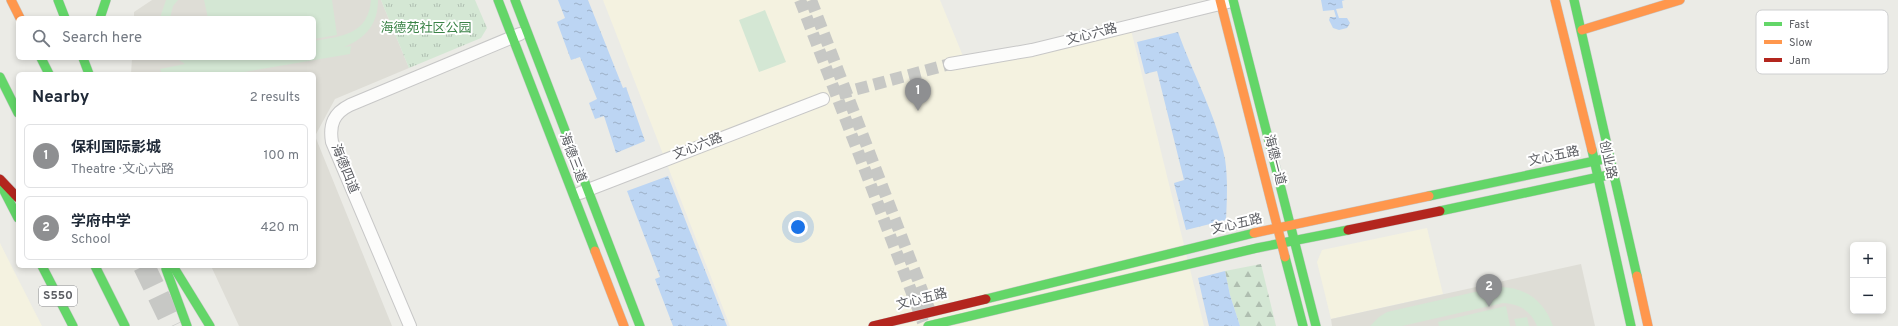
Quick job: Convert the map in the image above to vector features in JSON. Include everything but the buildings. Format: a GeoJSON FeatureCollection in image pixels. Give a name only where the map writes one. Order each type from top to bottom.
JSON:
{"type":"FeatureCollection","features":[{"type":"Feature","properties":{"kind":"main road"},"geometry":{"type":"LineString","coordinates":[[11,0],[19,16]]}},
{"type":"Feature","properties":{"kind":"main road"},"geometry":{"type":"LineString","coordinates":[[58,0],[64,16]]}},
{"type":"Feature","properties":{"kind":"main road"},"geometry":{"type":"LineString","coordinates":[[101,16],[106,0]]}},
{"type":"Feature","properties":{"kind":"main road","name":"海德三道"},"geometry":{"type":"LineString","coordinates":[[498,0],[624,326]]}},
{"type":"Feature","properties":{"kind":"main road","name":"海德三道"},"geometry":{"type":"LineString","coordinates":[[515,0],[640,326]]}},
{"type":"Feature","properties":{"kind":"main road","name":"海德一道"},"geometry":{"type":"LineString","coordinates":[[1233,0],[1316,326]]}},
{"type":"Feature","properties":{"kind":"main road","name":"创业路"},"geometry":{"type":"LineString","coordinates":[[1555,0],[1594,162],[1631,326]]}},
{"type":"Feature","properties":{"kind":"main road","name":"创业路"},"geometry":{"type":"LineString","coordinates":[[1574,0],[1648,326]]}},
{"type":"Feature","properties":{"kind":"main road"},"geometry":{"type":"LineString","coordinates":[[1582,30],[1680,0]]}},
{"type":"Feature","properties":{"kind":"main road","name":"海德一道"},"geometry":{"type":"LineString","coordinates":[[1221,2],[1303,326]]}},
{"type":"Feature","properties":{"kind":"main road"},"geometry":{"type":"LineString","coordinates":[[42,60],[48,72]]}},
{"type":"Feature","properties":{"kind":"main road"},"geometry":{"type":"LineString","coordinates":[[83,60],[88,72]]}},
{"type":"Feature","properties":{"kind":"main road"},"geometry":{"type":"LineString","coordinates":[[95,62],[97,72]]}},
{"type":"Feature","properties":{"kind":"main road"},"geometry":{"type":"LineString","coordinates":[[0,77],[16,109]]}},
{"type":"Feature","properties":{"kind":"main road","name":"文心五路"},"geometry":{"type":"LineString","coordinates":[[873,326],[1278,228],[1609,158]]}},
{"type":"Feature","properties":{"kind":"main road","name":"文心五路"},"geometry":{"type":"LineString","coordinates":[[928,326],[1282,242],[1504,198],[1613,174]]}},
{"type":"Feature","properties":{"kind":"main road"},"geometry":{"type":"LineString","coordinates":[[0,179],[16,196]]}},
{"type":"Feature","properties":{"kind":"main road"},"geometry":{"type":"LineString","coordinates":[[0,183],[16,214]]}},
{"type":"Feature","properties":{"kind":"main road","name":"S550"},"geometry":{"type":"LineString","coordinates":[[43,268],[73,326]]}},
{"type":"Feature","properties":{"kind":"main road"},"geometry":{"type":"LineString","coordinates":[[96,268],[125,326]]}},
{"type":"Feature","properties":{"kind":"main road"},"geometry":{"type":"LineString","coordinates":[[166,268],[187,326]]}},
{"type":"Feature","properties":{"kind":"main road"},"geometry":{"type":"LineString","coordinates":[[174,268],[210,326]]}},
{"type":"Feature","properties":{"kind":"main road"},"geometry":{"type":"LineString","coordinates":[[91,277],[112,300]]}},
{"type":"Feature","properties":{"kind":"street","name":"文心六路"},"geometry":{"type":"LineString","coordinates":[[950,64],[1032,50],[1233,0]]}},
{"type":"Feature","properties":{"kind":"street","name":"海德四道"},"geometry":{"type":"LineString","coordinates":[[410,326],[332,142],[331,124],[340,110],[350,104],[526,31]]}},
{"type":"Feature","properties":{"kind":"street","name":"文心六路"},"geometry":{"type":"LineString","coordinates":[[573,196],[823,99]]}},
{"type":"Feature","properties":{"kind":"shaded area"},"geometry":{"type":"Polygon","coordinates":[[[152,0],[381,0],[409,68],[335,99],[316,134],[316,72],[131,72],[132,60],[316,60],[316,16],[134,16],[134,12],[152,0]]]}},
{"type":"Feature","properties":{"kind":"shaded area"},"geometry":{"type":"Polygon","coordinates":[[[603,0],[940,0],[965,61],[1130,26],[1204,326],[730,326],[603,0]]]}},
{"type":"Feature","properties":{"kind":"shaded area"},"geometry":{"type":"Polygon","coordinates":[[[316,138],[392,326],[239,326],[212,268],[316,268],[316,138]]]}},
{"type":"Feature","properties":{"kind":"shaded area"},"geometry":{"type":"Polygon","coordinates":[[[1427,228],[1443,294],[1331,319],[1317,262],[1322,250],[1427,228]]]}},
{"type":"Feature","properties":{"kind":"shaded area"},"geometry":{"type":"Polygon","coordinates":[[[0,243],[15,273],[42,326],[0,326],[0,243]]]}},
{"type":"Feature","properties":{"kind":"shaded area"},"geometry":{"type":"Polygon","coordinates":[[[1581,264],[1595,326],[1332,326],[1331,319],[1581,264]]]}},
{"type":"Feature","properties":{"kind":"green space"},"geometry":{"type":"Polygon","coordinates":[[[166,0],[178,0],[173,6],[170,16],[161,16],[166,0]]]}},
{"type":"Feature","properties":{"kind":"green space"},"geometry":{"type":"Polygon","coordinates":[[[204,0],[332,0],[337,35],[316,39],[316,16],[208,16],[204,0]]]}},
{"type":"Feature","properties":{"kind":"green space"},"geometry":{"type":"Polygon","coordinates":[[[371,0],[378,0],[376,16],[369,29],[359,39],[344,47],[351,46],[350,54],[316,60],[316,41],[352,32],[365,20],[369,12],[371,0]]]}},
{"type":"Feature","properties":{"kind":"green space","name":"海德苑社区公园"},"geometry":{"type":"Polygon","coordinates":[[[381,0],[475,0],[487,28],[481,38],[409,68],[381,0]]]}},
{"type":"Feature","properties":{"kind":"green space"},"geometry":{"type":"Polygon","coordinates":[[[765,10],[786,62],[759,72],[739,20],[765,10]]]}},
{"type":"Feature","properties":{"kind":"green space"},"geometry":{"type":"Polygon","coordinates":[[[179,60],[315,60],[244,72],[161,72],[160,69],[185,64],[179,60]]]}},
{"type":"Feature","properties":{"kind":"green space"},"geometry":{"type":"Polygon","coordinates":[[[1261,264],[1276,326],[1240,326],[1230,295],[1225,271],[1261,264]]]}},
{"type":"Feature","properties":{"kind":"green space"},"geometry":{"type":"Polygon","coordinates":[[[1497,287],[1516,289],[1532,296],[1544,309],[1553,326],[1537,326],[1532,316],[1524,309],[1515,305],[1503,303],[1402,326],[1370,326],[1379,317],[1387,312],[1497,287]]]}},
{"type":"Feature","properties":{"kind":"green space"},"geometry":{"type":"Polygon","coordinates":[[[1506,306],[1510,326],[1439,326],[1438,322],[1506,306]]]}},
{"type":"Feature","properties":{"kind":"green space"},"geometry":{"type":"Polygon","coordinates":[[[1527,317],[1529,326],[1516,326],[1514,319],[1527,317]]]}},
{"type":"Feature","properties":{"kind":"water"},"geometry":{"type":"Polygon","coordinates":[[[558,0],[588,0],[623,88],[626,87],[645,141],[616,153],[604,116],[595,119],[589,103],[597,99],[580,57],[571,60],[557,22],[565,18],[558,0]]]}},
{"type":"Feature","properties":{"kind":"water"},"geometry":{"type":"Polygon","coordinates":[[[1321,0],[1345,0],[1342,1],[1343,8],[1336,9],[1339,18],[1347,18],[1350,23],[1347,28],[1339,30],[1333,28],[1329,20],[1330,17],[1336,17],[1334,10],[1323,11],[1321,0]]]}},
{"type":"Feature","properties":{"kind":"water"},"geometry":{"type":"Polygon","coordinates":[[[1178,32],[1216,126],[1225,159],[1227,182],[1226,220],[1186,230],[1174,183],[1184,180],[1157,71],[1145,74],[1137,42],[1178,32]]]}},
{"type":"Feature","properties":{"kind":"water"},"geometry":{"type":"Polygon","coordinates":[[[668,176],[727,326],[673,326],[655,279],[660,277],[627,191],[668,176]]]}},
{"type":"Feature","properties":{"kind":"water"},"geometry":{"type":"Polygon","coordinates":[[[1225,271],[1230,295],[1240,326],[1209,326],[1198,278],[1225,271]]]}},
{"type":"Feature","properties":{"kind":"tunnel"},"geometry":{"type":"LineString","coordinates":[[800,0],[923,322]]}},
{"type":"Feature","properties":{"kind":"tunnel"},"geometry":{"type":"LineString","coordinates":[[811,0],[933,319]]}},
{"type":"Feature","properties":{"kind":"tunnel"},"geometry":{"type":"LineString","coordinates":[[839,94],[950,64]]}},
{"type":"Feature","properties":{"kind":"tunnel"},"geometry":{"type":"LineString","coordinates":[[145,268],[173,326]]}},
{"type":"Feature","properties":{"kind":"traffic: fast"},"geometry":{"type":"LineString","coordinates":[[58,0],[64,16]]}},
{"type":"Feature","properties":{"kind":"traffic: fast"},"geometry":{"type":"LineString","coordinates":[[101,16],[106,0]]}},
{"type":"Feature","properties":{"kind":"traffic: fast"},"geometry":{"type":"LineString","coordinates":[[498,0],[595,251]]}},
{"type":"Feature","properties":{"kind":"traffic: fast"},"geometry":{"type":"LineString","coordinates":[[515,0],[640,326]]}},
{"type":"Feature","properties":{"kind":"traffic: fast"},"geometry":{"type":"LineString","coordinates":[[1233,0],[1316,326]]}},
{"type":"Feature","properties":{"kind":"traffic: fast"},"geometry":{"type":"LineString","coordinates":[[1574,0],[1637,276]]}},
{"type":"Feature","properties":{"kind":"traffic: fast"},"geometry":{"type":"LineString","coordinates":[[42,60],[48,72]]}},
{"type":"Feature","properties":{"kind":"traffic: fast"},"geometry":{"type":"LineString","coordinates":[[84,60],[88,72]]}},
{"type":"Feature","properties":{"kind":"traffic: fast"},"geometry":{"type":"LineString","coordinates":[[0,77],[16,109]]}},
{"type":"Feature","properties":{"kind":"traffic: fast"},"geometry":{"type":"LineString","coordinates":[[1592,150],[1631,326]]}},
{"type":"Feature","properties":{"kind":"traffic: fast"},"geometry":{"type":"LineString","coordinates":[[1429,196],[1609,158]]}},
{"type":"Feature","properties":{"kind":"traffic: fast"},"geometry":{"type":"LineString","coordinates":[[1440,211],[1613,174]]}},
{"type":"Feature","properties":{"kind":"traffic: fast"},"geometry":{"type":"LineString","coordinates":[[1,185],[16,214]]}},
{"type":"Feature","properties":{"kind":"traffic: fast"},"geometry":{"type":"LineString","coordinates":[[928,326],[1257,248],[1348,230]]}},
{"type":"Feature","properties":{"kind":"traffic: fast"},"geometry":{"type":"LineString","coordinates":[[986,299],[1254,233]]}},
{"type":"Feature","properties":{"kind":"traffic: fast"},"geometry":{"type":"LineString","coordinates":[[1285,257],[1303,326]]}},
{"type":"Feature","properties":{"kind":"traffic: fast"},"geometry":{"type":"LineString","coordinates":[[43,268],[73,326]]}},
{"type":"Feature","properties":{"kind":"traffic: fast"},"geometry":{"type":"LineString","coordinates":[[96,268],[125,326]]}},
{"type":"Feature","properties":{"kind":"traffic: fast"},"geometry":{"type":"LineString","coordinates":[[174,268],[210,326]]}},
{"type":"Feature","properties":{"kind":"traffic: fast"},"geometry":{"type":"LineString","coordinates":[[166,269],[187,326]]}},
{"type":"Feature","properties":{"kind":"traffic: slow"},"geometry":{"type":"LineString","coordinates":[[11,0],[19,16]]}},
{"type":"Feature","properties":{"kind":"traffic: slow"},"geometry":{"type":"LineString","coordinates":[[1220,0],[1285,257]]}},
{"type":"Feature","properties":{"kind":"traffic: slow"},"geometry":{"type":"LineString","coordinates":[[1555,0],[1592,150]]}},
{"type":"Feature","properties":{"kind":"traffic: slow"},"geometry":{"type":"LineString","coordinates":[[1582,30],[1680,0]]}},
{"type":"Feature","properties":{"kind":"traffic: slow"},"geometry":{"type":"LineString","coordinates":[[1254,233],[1429,196]]}},
{"type":"Feature","properties":{"kind":"traffic: slow"},"geometry":{"type":"LineString","coordinates":[[595,251],[624,326]]}},
{"type":"Feature","properties":{"kind":"traffic: slow"},"geometry":{"type":"LineString","coordinates":[[1637,276],[1648,326]]}},
{"type":"Feature","properties":{"kind":"traffic: jam"},"geometry":{"type":"LineString","coordinates":[[0,179],[16,196]]}},
{"type":"Feature","properties":{"kind":"traffic: jam"},"geometry":{"type":"LineString","coordinates":[[1348,230],[1440,211]]}},
{"type":"Feature","properties":{"kind":"traffic: jam"},"geometry":{"type":"LineString","coordinates":[[873,326],[986,299]]}},
{"type":"Feature","properties":{"kind":"place","name":"保利国际影城"},"geometry":{"type":"Point","coordinates":[918,111]}},
{"type":"Feature","properties":{"kind":"place","name":"学府中学"},"geometry":{"type":"Point","coordinates":[1489,307]}}]}
